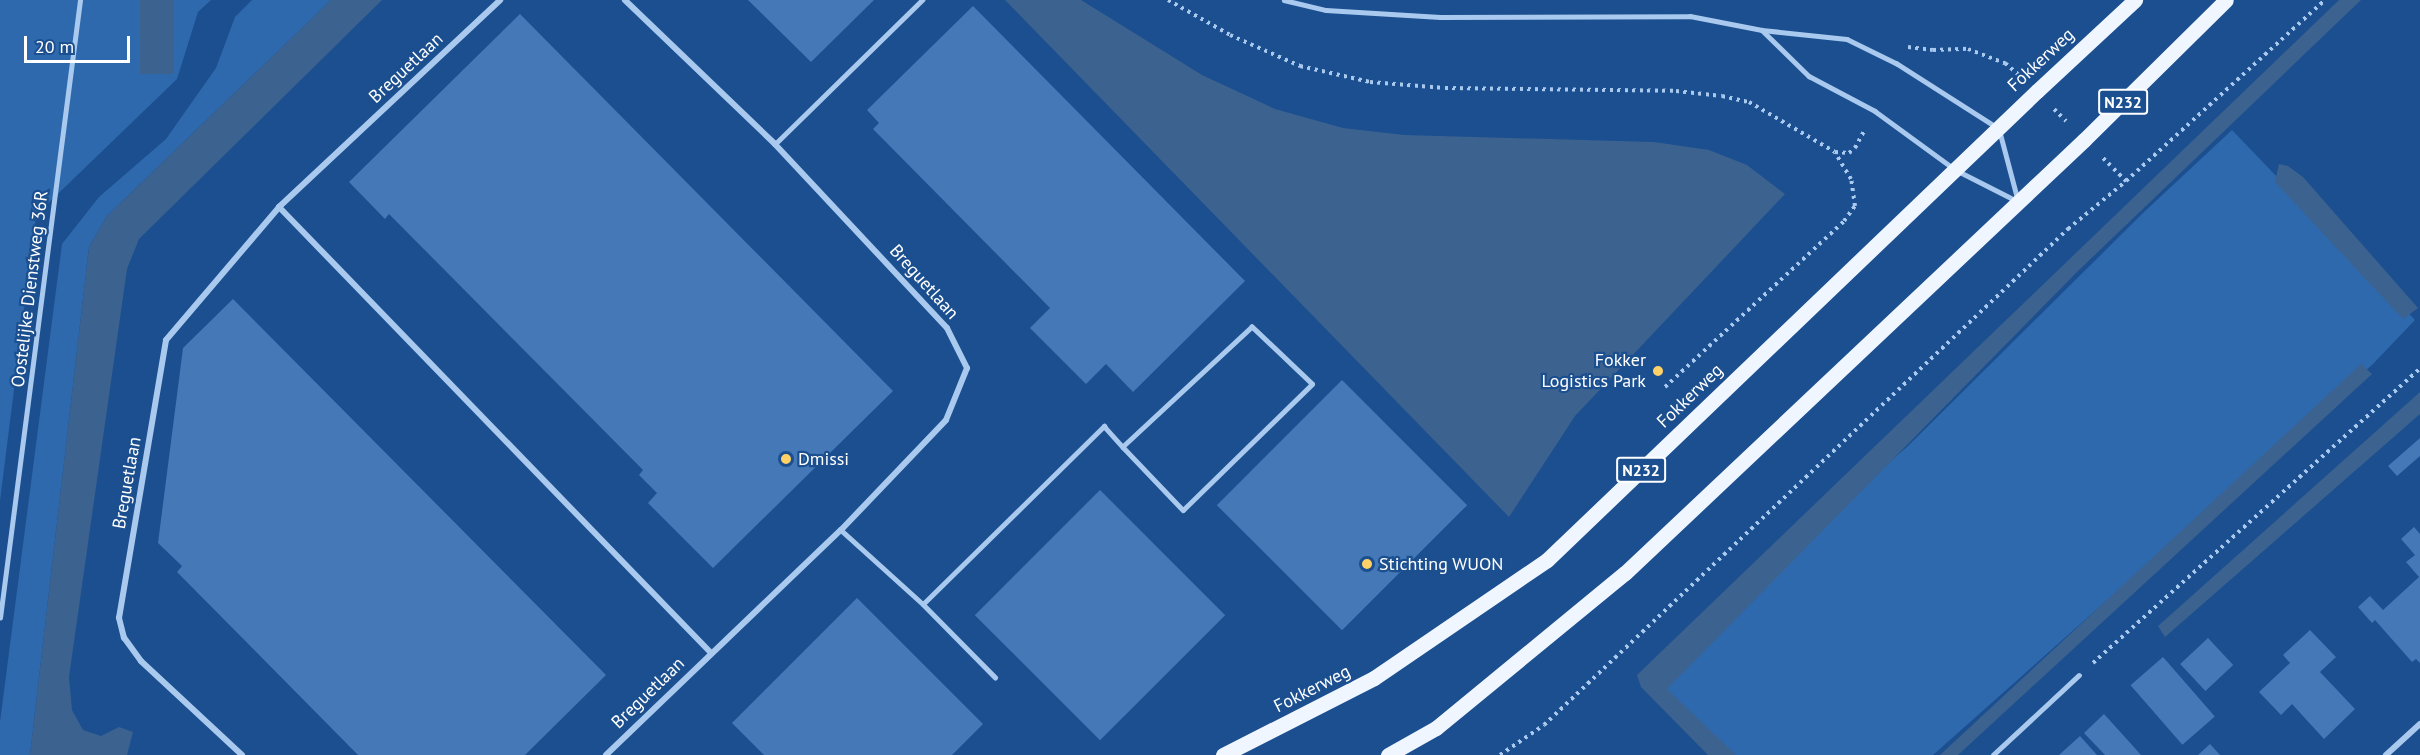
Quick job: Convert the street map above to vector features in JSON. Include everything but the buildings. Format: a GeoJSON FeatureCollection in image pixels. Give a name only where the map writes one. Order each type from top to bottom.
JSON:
{"type":"FeatureCollection","features":[{"type":"Feature","properties":{"kind":"main road","name":"Fokkerweg"},"geometry":{"type":"LineString","coordinates":[[1223,755],[1374,678],[1547,560],[2135,0]]}},
{"type":"Feature","properties":{"kind":"main road","name":"N232"},"geometry":{"type":"LineString","coordinates":[[1388,755],[1436,728],[1625,573],[2019,202],[2226,0]]}},
{"type":"Feature","properties":{"kind":"street","name":"Breguetlaan"},"geometry":{"type":"LineString","coordinates":[[242,755],[141,661],[124,638],[119,618],[166,340],[279,207],[500,0]]}},
{"type":"Feature","properties":{"kind":"street","name":"Breguetlaan"},"geometry":{"type":"LineString","coordinates":[[606,755],[841,530],[946,420],[967,368],[947,328],[775,144],[625,0]]}},
{"type":"Feature","properties":{"kind":"street","name":"Breguetlaan"},"geometry":{"type":"LineString","coordinates":[[279,207],[711,653]]}},
{"type":"Feature","properties":{"kind":"street"},"geometry":{"type":"LineString","coordinates":[[2386,755],[2420,724]]}},
{"type":"Feature","properties":{"kind":"lane","name":"Oostelijke Dienstweg 36R"},"geometry":{"type":"LineString","coordinates":[[0,618],[80,0]]}},
{"type":"Feature","properties":{"kind":"lane"},"geometry":{"type":"LineString","coordinates":[[775,144],[922,0]]}},
{"type":"Feature","properties":{"kind":"lane"},"geometry":{"type":"LineString","coordinates":[[1284,0],[1326,10],[1440,17],[1690,16],[1762,30],[1847,39],[1896,63],[1998,128],[2019,202]]}},
{"type":"Feature","properties":{"kind":"lane"},"geometry":{"type":"LineString","coordinates":[[1762,30],[1809,76],[1875,111],[1956,170],[2019,202]]}},
{"type":"Feature","properties":{"kind":"lane"},"geometry":{"type":"LineString","coordinates":[[923,604],[1104,426],[1123,447],[1183,510],[1312,384],[1252,327],[1123,447]]}},
{"type":"Feature","properties":{"kind":"lane"},"geometry":{"type":"LineString","coordinates":[[841,530],[923,604],[994,677]]}},
{"type":"Feature","properties":{"kind":"lane"},"geometry":{"type":"LineString","coordinates":[[1993,755],[2079,675]]}},
{"type":"Feature","properties":{"kind":"path"},"geometry":{"type":"LineString","coordinates":[[1168,0],[1230,35],[1300,66],[1370,82],[1445,88],[1676,91],[1722,96],[1749,102],[1835,152],[1849,153],[1855,148],[1875,111]]}},
{"type":"Feature","properties":{"kind":"path"},"geometry":{"type":"LineString","coordinates":[[1500,755],[1544,725],[2068,230],[2126,181],[2325,0]]}},
{"type":"Feature","properties":{"kind":"path"},"geometry":{"type":"LineString","coordinates":[[1896,63],[1902,50],[1911,45],[1933,50],[1968,49],[2005,63],[2037,91],[2126,181]]}},
{"type":"Feature","properties":{"kind":"path"},"geometry":{"type":"LineString","coordinates":[[1665,387],[1844,221],[1855,206],[1851,179],[1835,152]]}},
{"type":"Feature","properties":{"kind":"path"},"geometry":{"type":"LineString","coordinates":[[2079,675],[2420,369]]}},
{"type":"Feature","properties":{"kind":"shaded area"},"geometry":{"type":"Polygon","coordinates":[[[0,0],[211,0],[198,12],[177,79],[36,215],[0,501],[0,0]]]}},
{"type":"Feature","properties":{"kind":"shaded area"},"geometry":{"type":"Polygon","coordinates":[[[140,0],[174,0],[174,74],[140,74],[140,0]]]}},
{"type":"Feature","properties":{"kind":"shaded area"},"geometry":{"type":"Polygon","coordinates":[[[252,0],[331,0],[107,216],[89,247],[30,755],[0,755],[0,722],[62,244],[99,197],[166,139],[216,68],[235,17],[252,0]]]}},
{"type":"Feature","properties":{"kind":"shaded area"},"geometry":{"type":"Polygon","coordinates":[[[331,0],[382,0],[139,239],[127,269],[69,677],[72,710],[83,730],[101,736],[119,727],[133,732],[127,755],[30,755],[89,247],[107,216],[331,0]]]}},
{"type":"Feature","properties":{"kind":"shaded area"},"geometry":{"type":"Polygon","coordinates":[[[1005,0],[1081,0],[1202,75],[1275,109],[1343,128],[1404,135],[1654,142],[1709,150],[1747,165],[1785,194],[1575,416],[1509,517],[1005,0]]]}},
{"type":"Feature","properties":{"kind":"shaded area"},"geometry":{"type":"Polygon","coordinates":[[[2339,0],[2361,0],[2077,272],[1667,689],[1736,755],[1708,755],[1641,687],[1637,675],[2339,0]]]}},
{"type":"Feature","properties":{"kind":"shaded area"},"geometry":{"type":"Polygon","coordinates":[[[2232,130],[2415,320],[2373,364],[1933,755],[1727,755],[1646,675],[1908,446],[2143,213],[2232,130]]]}},
{"type":"Feature","properties":{"kind":"shaded area"},"geometry":{"type":"Polygon","coordinates":[[[2279,164],[2288,166],[2303,177],[2418,308],[2403,319],[2275,182],[2279,164]]]}},
{"type":"Feature","properties":{"kind":"shaded area"},"geometry":{"type":"Polygon","coordinates":[[[2361,364],[2372,374],[1958,755],[1940,755],[2361,364]]]}},
{"type":"Feature","properties":{"kind":"shaded area"},"geometry":{"type":"Polygon","coordinates":[[[2420,392],[2420,414],[2165,637],[2158,626],[2420,392]]]}},
{"type":"Feature","properties":{"kind":"place","name":"Fokker Logistics Park"},"geometry":{"type":"Point","coordinates":[1658,371]}},
{"type":"Feature","properties":{"kind":"place","name":"Dmissi"},"geometry":{"type":"Point","coordinates":[786,459]}},
{"type":"Feature","properties":{"kind":"place","name":"Stichting WUON"},"geometry":{"type":"Point","coordinates":[1367,564]}}]}
